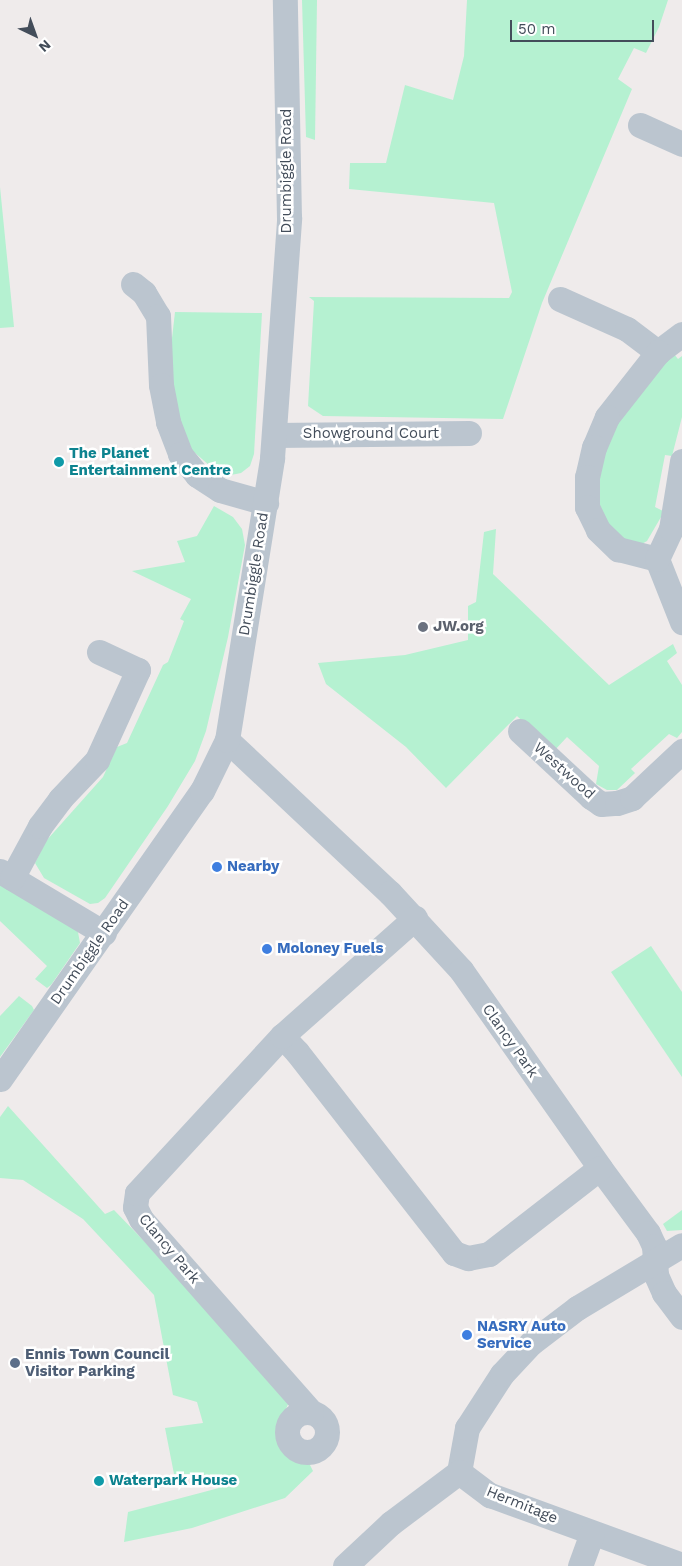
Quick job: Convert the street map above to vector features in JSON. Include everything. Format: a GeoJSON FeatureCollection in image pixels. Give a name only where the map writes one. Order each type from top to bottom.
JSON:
{"type":"FeatureCollection","features":[{"type":"Feature","properties":{"kind":"street","name":"Drumbiggle Road"},"geometry":{"type":"LineString","coordinates":[[0,1079],[202,791],[227,740],[266,503],[274,435],[289,218],[285,0]]}},
{"type":"Feature","properties":{"kind":"street"},"geometry":{"type":"LineString","coordinates":[[640,125],[682,144]]}},
{"type":"Feature","properties":{"kind":"street"},"geometry":{"type":"LineString","coordinates":[[133,284],[144,293],[158,316],[161,384],[168,422],[180,454],[197,475],[220,490],[266,503]]}},
{"type":"Feature","properties":{"kind":"street"},"geometry":{"type":"LineString","coordinates":[[560,300],[627,329],[658,352]]}},
{"type":"Feature","properties":{"kind":"street"},"geometry":{"type":"LineString","coordinates":[[658,559],[618,549],[598,530],[587,507],[587,477],[594,447],[607,417],[628,387],[658,352],[682,334]]}},
{"type":"Feature","properties":{"kind":"street","name":"Showground Court"},"geometry":{"type":"LineString","coordinates":[[274,435],[469,433]]}},
{"type":"Feature","properties":{"kind":"street"},"geometry":{"type":"LineString","coordinates":[[682,461],[671,529],[658,559],[682,622]]}},
{"type":"Feature","properties":{"kind":"street"},"geometry":{"type":"LineString","coordinates":[[99,652],[138,670],[97,760],[60,799],[6,875],[104,933]]}},
{"type":"Feature","properties":{"kind":"street","name":"Westwood"},"geometry":{"type":"LineString","coordinates":[[520,731],[591,797],[602,804],[617,803],[632,798],[682,751]]}},
{"type":"Feature","properties":{"kind":"street","name":"Clancy Park"},"geometry":{"type":"LineString","coordinates":[[227,740],[415,918],[461,970],[648,1233],[654,1246],[656,1258]]}},
{"type":"Feature","properties":{"kind":"street","name":"Clancy Park"},"geometry":{"type":"LineString","coordinates":[[300,1407],[141,1219],[135,1207],[137,1193],[282,1036],[415,918]]}},
{"type":"Feature","properties":{"kind":"street"},"geometry":{"type":"LineString","coordinates":[[282,1036],[297,1052],[454,1253],[468,1258],[489,1254],[600,1168]]}},
{"type":"Feature","properties":{"kind":"street"},"geometry":{"type":"LineString","coordinates":[[345,1566],[390,1523],[459,1472],[467,1428],[502,1374],[531,1343],[577,1308],[656,1258],[682,1245]]}},
{"type":"Feature","properties":{"kind":"street"},"geometry":{"type":"LineString","coordinates":[[656,1258],[656,1274],[664,1293],[682,1317]]}},
{"type":"Feature","properties":{"kind":"street","name":"Hermitage"},"geometry":{"type":"LineString","coordinates":[[459,1472],[490,1495],[682,1565]]}},
{"type":"Feature","properties":{"kind":"street"},"geometry":{"type":"LineString","coordinates":[[580,1566],[592,1533]]}},
{"type":"Feature","properties":{"kind":"green space"},"geometry":{"type":"Polygon","coordinates":[[[302,0],[317,0],[315,140],[306,137],[302,0]]]}},
{"type":"Feature","properties":{"kind":"green space"},"geometry":{"type":"Polygon","coordinates":[[[467,0],[668,0],[659,27],[646,53],[634,48],[618,79],[632,89],[542,303],[503,419],[323,416],[308,406],[314,301],[309,297],[509,298],[512,292],[494,203],[349,189],[350,163],[386,163],[405,85],[453,100],[464,56],[467,0]]]}},
{"type":"Feature","properties":{"kind":"green space"},"geometry":{"type":"Polygon","coordinates":[[[0,187],[14,327],[0,328],[0,187]]]}},
{"type":"Feature","properties":{"kind":"green space"},"geometry":{"type":"Polygon","coordinates":[[[175,312],[262,313],[254,454],[250,466],[241,473],[226,476],[217,472],[187,446],[172,402],[171,347],[175,312]]]}},
{"type":"Feature","properties":{"kind":"green space"},"geometry":{"type":"Polygon","coordinates":[[[674,354],[678,359],[682,356],[682,417],[672,456],[665,455],[655,507],[663,511],[647,541],[640,545],[622,539],[602,521],[597,508],[597,477],[610,432],[645,382],[674,354]]]}},
{"type":"Feature","properties":{"kind":"green space"},"geometry":{"type":"Polygon","coordinates":[[[214,506],[233,517],[242,529],[245,545],[228,637],[206,731],[195,761],[168,806],[105,898],[98,903],[90,904],[44,878],[35,863],[46,841],[103,777],[117,747],[127,743],[163,665],[168,662],[184,621],[180,619],[191,599],[132,571],[185,562],[177,541],[197,536],[214,506]]]}},
{"type":"Feature","properties":{"kind":"green space"},"geometry":{"type":"Polygon","coordinates":[[[496,529],[493,574],[609,685],[673,644],[677,653],[667,661],[682,685],[682,732],[677,738],[669,734],[631,769],[635,773],[617,790],[607,790],[596,784],[599,766],[567,737],[554,751],[517,716],[446,788],[406,747],[326,684],[318,663],[405,655],[468,640],[468,606],[476,602],[484,532],[496,529]]]}},
{"type":"Feature","properties":{"kind":"green space"},"geometry":{"type":"Polygon","coordinates":[[[0,883],[69,923],[78,932],[80,943],[47,988],[35,979],[47,966],[0,921],[0,883]]]}},
{"type":"Feature","properties":{"kind":"green space"},"geometry":{"type":"Polygon","coordinates":[[[651,946],[682,992],[682,1077],[611,972],[651,946]]]}},
{"type":"Feature","properties":{"kind":"green space"},"geometry":{"type":"Polygon","coordinates":[[[19,996],[32,1006],[34,1010],[0,1057],[0,1016],[19,996]]]}},
{"type":"Feature","properties":{"kind":"green space"},"geometry":{"type":"Polygon","coordinates":[[[8,1106],[105,1214],[114,1210],[206,1305],[289,1402],[276,1432],[283,1452],[291,1458],[303,1460],[320,1458],[310,1465],[313,1471],[285,1498],[192,1528],[124,1542],[128,1512],[219,1488],[197,1474],[174,1474],[165,1428],[203,1423],[197,1402],[173,1395],[154,1295],[83,1219],[23,1180],[0,1178],[0,1117],[8,1106]]]}},
{"type":"Feature","properties":{"kind":"green space"},"geometry":{"type":"Polygon","coordinates":[[[682,1210],[682,1230],[667,1231],[663,1224],[682,1210]]]}},
{"type":"Feature","properties":{"kind":"place","name":"The Planet Entertainment Centre"},"geometry":{"type":"Point","coordinates":[59,462]}},
{"type":"Feature","properties":{"kind":"place","name":"JW.org"},"geometry":{"type":"Point","coordinates":[423,627]}},
{"type":"Feature","properties":{"kind":"place","name":"Nearby"},"geometry":{"type":"Point","coordinates":[217,867]}},
{"type":"Feature","properties":{"kind":"place","name":"Moloney Fuels"},"geometry":{"type":"Point","coordinates":[267,949]}},
{"type":"Feature","properties":{"kind":"place","name":"NASRY Auto Service"},"geometry":{"type":"Point","coordinates":[467,1335]}},
{"type":"Feature","properties":{"kind":"place","name":"Ennis Town Council Visitor Parking"},"geometry":{"type":"Point","coordinates":[15,1363]}},
{"type":"Feature","properties":{"kind":"place","name":"Waterpark House"},"geometry":{"type":"Point","coordinates":[99,1481]}}]}
